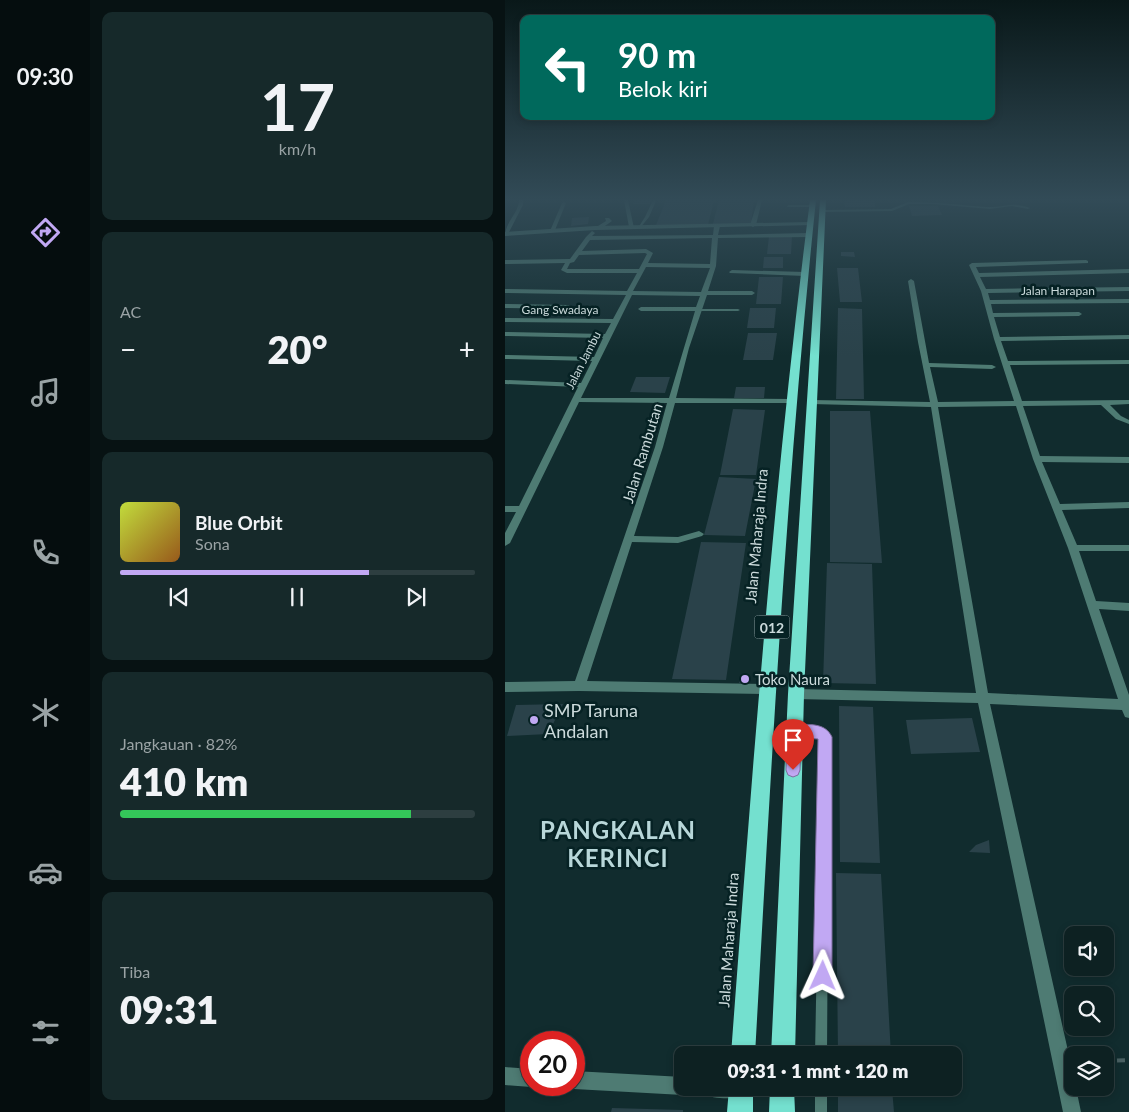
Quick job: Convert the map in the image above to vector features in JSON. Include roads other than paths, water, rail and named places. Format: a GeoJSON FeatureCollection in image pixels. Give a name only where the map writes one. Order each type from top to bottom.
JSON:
{"type":"FeatureCollection","features":[{"type":"Feature","properties":{"kind":"highway","name":"Jalan Maharaja Indra"},"geometry":{"type":"LineString","coordinates":[[744,1046],[767,689],[791,401],[807,252]]}},
{"type":"Feature","properties":{"kind":"highway","name":"012"},"geometry":{"type":"LineString","coordinates":[[783,1046],[794,731],[818,287],[818,252]]}},
{"type":"Feature","properties":{"kind":"highway"},"geometry":{"type":"LineString","coordinates":[[803,281],[818,287]]}},
{"type":"Feature","properties":{"kind":"highway"},"geometry":{"type":"LineString","coordinates":[[782,1096],[782,1112]]}},
{"type":"Feature","properties":{"kind":"street","name":"Jalan Rambutan"},"geometry":{"type":"LineString","coordinates":[[579,686],[629,539],[672,401],[686,348],[713,266],[713,252]]}},
{"type":"Feature","properties":{"kind":"street"},"geometry":{"type":"LineString","coordinates":[[505,262],[568,262],[573,260],[578,253],[650,253],[643,268]]}},
{"type":"Feature","properties":{"kind":"street"},"geometry":{"type":"LineString","coordinates":[[568,262],[564,270],[567,272],[713,266]]}},
{"type":"Feature","properties":{"kind":"street"},"geometry":{"type":"LineString","coordinates":[[796,694],[983,698],[1128,708],[1073,548],[1037,460],[997,338],[988,302],[973,265],[1086,262]]}},
{"type":"Feature","properties":{"kind":"street","name":"Jalan Jambu"},"geometry":{"type":"LineString","coordinates":[[506,541],[643,268]]}},
{"type":"Feature","properties":{"kind":"street"},"geometry":{"type":"LineString","coordinates":[[978,275],[1129,271]]}},
{"type":"Feature","properties":{"kind":"street"},"geometry":{"type":"LineString","coordinates":[[732,272],[803,281]]}},
{"type":"Feature","properties":{"kind":"street"},"geometry":{"type":"LineString","coordinates":[[911,281],[934,404],[983,698],[1072,1112]]}},
{"type":"Feature","properties":{"kind":"street","name":"Jalan Harapan"},"geometry":{"type":"LineString","coordinates":[[984,290],[1129,289]]}},
{"type":"Feature","properties":{"kind":"street"},"geometry":{"type":"LineString","coordinates":[[505,291],[630,294],[752,293]]}},
{"type":"Feature","properties":{"kind":"street","name":"Jalan Harapan"},"geometry":{"type":"LineString","coordinates":[[988,302],[1129,301]]}},
{"type":"Feature","properties":{"kind":"street"},"geometry":{"type":"LineString","coordinates":[[505,306],[568,307]]}},
{"type":"Feature","properties":{"kind":"street"},"geometry":{"type":"LineString","coordinates":[[641,309],[699,309]]}},
{"type":"Feature","properties":{"kind":"street"},"geometry":{"type":"LineString","coordinates":[[991,315],[1079,314]]}},
{"type":"Feature","properties":{"kind":"street","name":"Gang Swadaya"},"geometry":{"type":"LineString","coordinates":[[505,320],[615,321]]}},
{"type":"Feature","properties":{"kind":"street"},"geometry":{"type":"LineString","coordinates":[[505,334],[608,336]]}},
{"type":"Feature","properties":{"kind":"street"},"geometry":{"type":"LineString","coordinates":[[997,338],[1129,337]]}},
{"type":"Feature","properties":{"kind":"street"},"geometry":{"type":"LineString","coordinates":[[505,357],[596,359]]}},
{"type":"Feature","properties":{"kind":"street"},"geometry":{"type":"LineString","coordinates":[[1005,362],[1129,362]]}},
{"type":"Feature","properties":{"kind":"street"},"geometry":{"type":"LineString","coordinates":[[926,365],[992,367]]}},
{"type":"Feature","properties":{"kind":"street"},"geometry":{"type":"LineString","coordinates":[[505,382],[583,385]]}},
{"type":"Feature","properties":{"kind":"street"},"geometry":{"type":"LineString","coordinates":[[576,400],[791,401]]}},
{"type":"Feature","properties":{"kind":"street"},"geometry":{"type":"LineString","coordinates":[[811,402],[934,404],[1129,402]]}},
{"type":"Feature","properties":{"kind":"street"},"geometry":{"type":"LineString","coordinates":[[1105,403],[1113,413],[1125,422],[1129,422]]}},
{"type":"Feature","properties":{"kind":"street"},"geometry":{"type":"LineString","coordinates":[[1037,460],[1129,460]]}},
{"type":"Feature","properties":{"kind":"street"},"geometry":{"type":"LineString","coordinates":[[1057,507],[1129,506]]}},
{"type":"Feature","properties":{"kind":"street"},"geometry":{"type":"LineString","coordinates":[[505,509],[522,509]]}},
{"type":"Feature","properties":{"kind":"street"},"geometry":{"type":"LineString","coordinates":[[629,539],[678,540],[699,534]]}},
{"type":"Feature","properties":{"kind":"street"},"geometry":{"type":"LineString","coordinates":[[1073,548],[1129,548]]}},
{"type":"Feature","properties":{"kind":"street"},"geometry":{"type":"LineString","coordinates":[[1093,605],[1129,607]]}},
{"type":"Feature","properties":{"kind":"street"},"geometry":{"type":"LineString","coordinates":[[505,687],[579,686],[767,689]]}},
{"type":"Feature","properties":{"kind":"street"},"geometry":{"type":"LineString","coordinates":[[505,1076],[520,1077]]}},
{"type":"Feature","properties":{"kind":"street"},"geometry":{"type":"LineString","coordinates":[[585,1081],[674,1086]]}},
{"type":"Feature","properties":{"kind":"lane"},"geometry":{"type":"LineString","coordinates":[[699,309],[738,310]]}},
{"type":"Feature","properties":{"kind":"lane"},"geometry":{"type":"LineString","coordinates":[[794,731],[818,732],[825,737],[821,1046]]}},
{"type":"Feature","properties":{"kind":"lane"},"geometry":{"type":"LineString","coordinates":[[821,1096],[821,1112]]}},
{"type":"Feature","properties":{"kind":"place","name":"Toko Naura"},"geometry":{"type":"Point","coordinates":[745,679]}},
{"type":"Feature","properties":{"kind":"place","name":"SMP Taruna Andalan"},"geometry":{"type":"Point","coordinates":[534,720]}},
{"type":"Feature","properties":{"kind":"district","name":"PANGKALAN KERINCI"},"geometry":{"type":"Point","coordinates":[618,843]}}]}
